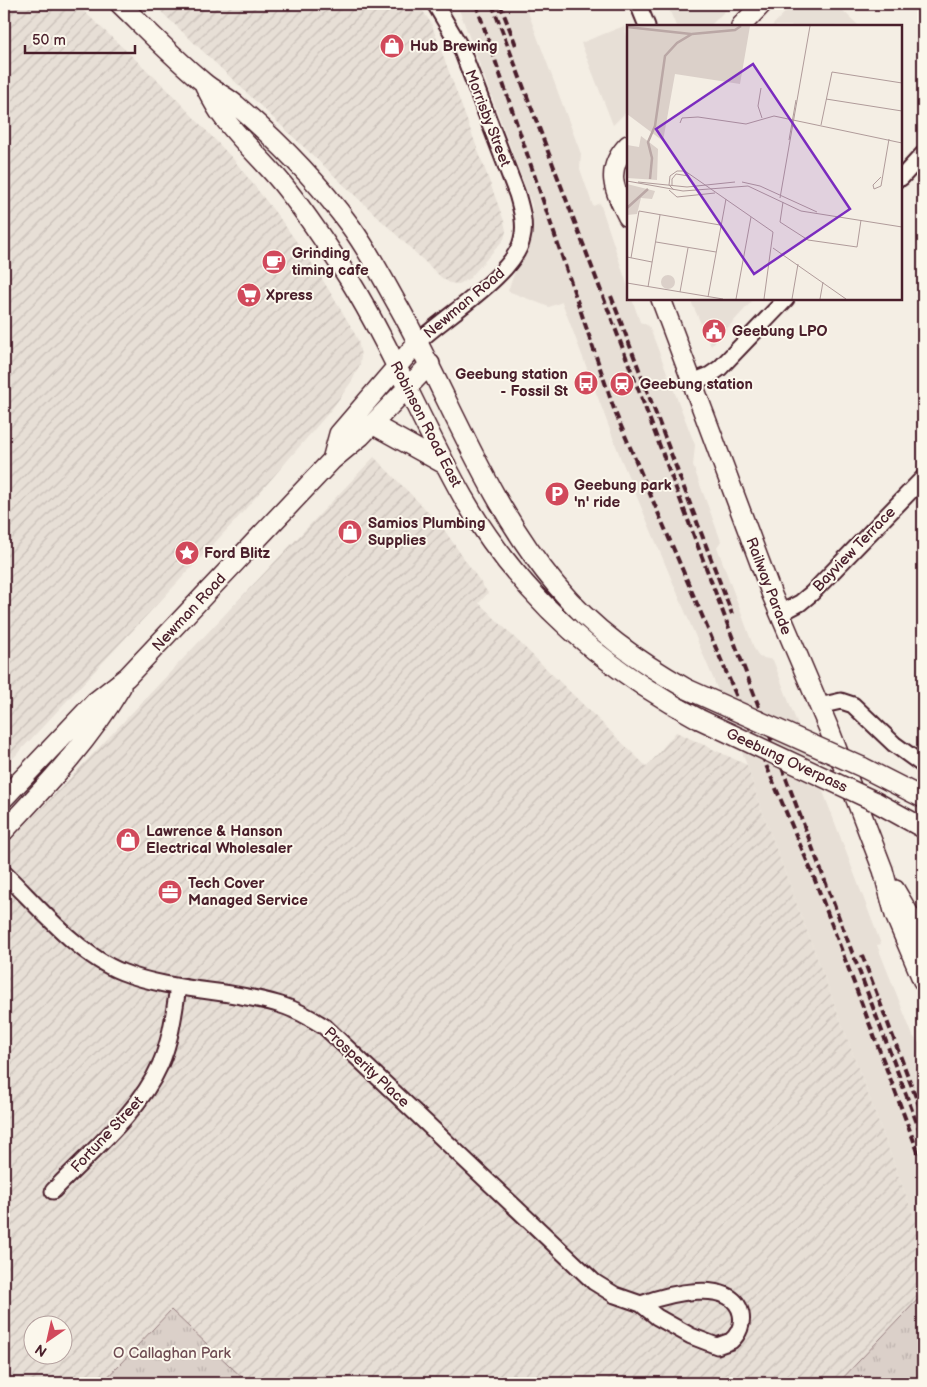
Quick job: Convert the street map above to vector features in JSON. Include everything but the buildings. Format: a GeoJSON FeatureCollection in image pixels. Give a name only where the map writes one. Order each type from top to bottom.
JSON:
{"type":"FeatureCollection","features":[{"type":"Feature","properties":{"kind":"main road","name":"Robinson Road East"},"geometry":{"type":"LineString","coordinates":[[120,4],[203,82],[235,104],[298,165],[333,203],[367,250],[430,364],[500,502],[527,546],[556,586],[576,608],[617,644],[687,689]]}},
{"type":"Feature","properties":{"kind":"main road"},"geometry":{"type":"LineString","coordinates":[[742,25],[762,4]]}},
{"type":"Feature","properties":{"kind":"main road","name":"Robinson Road East"},"geometry":{"type":"LineString","coordinates":[[203,82],[221,114],[281,182],[327,246],[364,305],[446,465],[498,552],[544,605],[620,671],[699,719]]}},
{"type":"Feature","properties":{"kind":"main road"},"geometry":{"type":"LineString","coordinates":[[627,145],[619,155],[614,168],[614,184],[627,215]]}},
{"type":"Feature","properties":{"kind":"main road","name":"Railway Parade"},"geometry":{"type":"LineString","coordinates":[[661,300],[779,614],[819,706],[883,870],[895,915],[923,981]]}},
{"type":"Feature","properties":{"kind":"main road","name":"Newman Road"},"geometry":{"type":"LineString","coordinates":[[332,460],[339,434],[418,342]]}},
{"type":"Feature","properties":{"kind":"main road","name":"Newman Road"},"geometry":{"type":"LineString","coordinates":[[4,798],[95,702],[127,677],[332,460],[372,424],[430,364]]}},
{"type":"Feature","properties":{"kind":"main road"},"geometry":{"type":"LineString","coordinates":[[372,424],[446,465]]}},
{"type":"Feature","properties":{"kind":"main road","name":"Newman Road"},"geometry":{"type":"LineString","coordinates":[[4,831],[73,756],[106,712],[127,677]]}},
{"type":"Feature","properties":{"kind":"main road","name":"Geebung Overpass"},"geometry":{"type":"LineString","coordinates":[[687,689],[862,767],[923,798]]}},
{"type":"Feature","properties":{"kind":"main road","name":"Geebung Overpass"},"geometry":{"type":"LineString","coordinates":[[699,719],[874,801],[923,828]]}},
{"type":"Feature","properties":{"kind":"main road","name":"Railway Parade"},"geometry":{"type":"LineString","coordinates":[[883,870],[923,938]]}},
{"type":"Feature","properties":{"kind":"street","name":"Morrisby Street"},"geometry":{"type":"LineString","coordinates":[[435,4],[461,48],[517,194],[522,211],[522,239]]}},
{"type":"Feature","properties":{"kind":"street"},"geometry":{"type":"LineString","coordinates":[[638,4],[647,25]]}},
{"type":"Feature","properties":{"kind":"street"},"geometry":{"type":"LineString","coordinates":[[902,177],[923,154]]}},
{"type":"Feature","properties":{"kind":"street","name":"Newman Road"},"geometry":{"type":"LineString","coordinates":[[418,342],[503,272],[518,251],[522,239]]}},
{"type":"Feature","properties":{"kind":"street"},"geometry":{"type":"LineString","coordinates":[[692,382],[710,375],[720,368],[785,300]]}},
{"type":"Feature","properties":{"kind":"street","name":"Bayview Terrace"},"geometry":{"type":"LineString","coordinates":[[779,614],[812,593],[923,478]]}},
{"type":"Feature","properties":{"kind":"street"},"geometry":{"type":"LineString","coordinates":[[819,706],[841,701],[853,705],[894,744],[923,765]]}},
{"type":"Feature","properties":{"kind":"street","name":"Prosperity Place"},"geometry":{"type":"LineString","coordinates":[[4,873],[74,940],[100,962],[137,978],[178,987],[264,1000],[298,1012],[325,1027],[594,1282],[614,1295],[641,1304],[676,1328],[717,1346],[732,1342],[741,1326],[741,1312],[738,1306],[726,1295],[712,1291],[659,1298],[641,1304]]}},
{"type":"Feature","properties":{"kind":"street","name":"Fortune Street"},"geometry":{"type":"LineString","coordinates":[[54,1191],[132,1110],[151,1083],[166,1049],[178,987]]}},
{"type":"Feature","properties":{"kind":"shaded area"},"geometry":{"type":"Polygon","coordinates":[[[4,4],[76,4],[166,88],[234,160],[281,220],[316,269],[350,325],[358,340],[361,356],[360,364],[352,381],[331,410],[235,521],[4,768],[4,4]]]}},
{"type":"Feature","properties":{"kind":"shaded area"},"geometry":{"type":"Polygon","coordinates":[[[153,4],[423,4],[420,7],[431,23],[504,221],[506,231],[504,239],[470,278],[459,284],[450,283],[442,278],[153,4]]]}},
{"type":"Feature","properties":{"kind":"shaded area"},"geometry":{"type":"Polygon","coordinates":[[[457,4],[525,4],[581,154],[580,169],[593,206],[600,203],[627,284],[627,300],[632,300],[640,322],[649,326],[695,445],[693,466],[721,541],[717,547],[754,648],[759,657],[773,660],[881,944],[877,945],[913,1036],[923,1048],[923,1241],[757,798],[747,765],[713,678],[621,459],[562,302],[549,307],[508,291],[516,268],[528,246],[531,233],[532,205],[457,4]]]}},
{"type":"Feature","properties":{"kind":"shaded area"},"geometry":{"type":"Polygon","coordinates":[[[667,4],[732,4],[711,25],[676,25],[667,4]]]}},
{"type":"Feature","properties":{"kind":"shaded area"},"geometry":{"type":"Polygon","coordinates":[[[793,4],[836,4],[858,25],[773,25],[793,4]]]}},
{"type":"Feature","properties":{"kind":"shaded area"},"geometry":{"type":"Polygon","coordinates":[[[624,26],[627,36],[627,111],[613,125],[581,43],[624,26]]]}},
{"type":"Feature","properties":{"kind":"shaded area"},"geometry":{"type":"Polygon","coordinates":[[[690,300],[753,300],[711,346],[690,300]]]}},
{"type":"Feature","properties":{"kind":"shaded area"},"geometry":{"type":"Polygon","coordinates":[[[374,457],[440,524],[488,593],[479,603],[647,767],[676,732],[747,765],[757,798],[923,1241],[923,1294],[838,1383],[248,1383],[171,1310],[102,1383],[4,1383],[4,848],[374,457]]]}},
{"type":"Feature","properties":{"kind":"green space"},"geometry":{"type":"Polygon","coordinates":[[[923,1294],[923,1383],[838,1383],[923,1294]]]}},
{"type":"Feature","properties":{"kind":"green space","name":"O Callaghan Park"},"geometry":{"type":"Polygon","coordinates":[[[171,1310],[248,1383],[102,1383],[171,1310]]]}},
{"type":"Feature","properties":{"kind":"railway"},"geometry":{"type":"LineString","coordinates":[[476,4],[615,412],[813,875],[923,1165]]}},
{"type":"Feature","properties":{"kind":"railway"},"geometry":{"type":"LineString","coordinates":[[492,4],[923,1139]]}},
{"type":"Feature","properties":{"kind":"railway"},"geometry":{"type":"LineString","coordinates":[[500,4],[517,48]]}},
{"type":"Feature","properties":{"kind":"railway"},"geometry":{"type":"LineString","coordinates":[[611,296],[732,614]]}},
{"type":"Feature","properties":{"kind":"railway"},"geometry":{"type":"LineString","coordinates":[[862,955],[923,1116]]}},
{"type":"Feature","properties":{"kind":"place","name":"Hub Brewing"},"geometry":{"type":"Point","coordinates":[392,46]}},
{"type":"Feature","properties":{"kind":"place","name":"Grinding timing cafe"},"geometry":{"type":"Point","coordinates":[274,262]}},
{"type":"Feature","properties":{"kind":"place","name":"Xpress"},"geometry":{"type":"Point","coordinates":[249,295]}},
{"type":"Feature","properties":{"kind":"place","name":"Geebung LPO"},"geometry":{"type":"Point","coordinates":[714,331]}},
{"type":"Feature","properties":{"kind":"place","name":"Geebung station - Fossil St"},"geometry":{"type":"Point","coordinates":[586,383]}},
{"type":"Feature","properties":{"kind":"place","name":"Geebung station"},"geometry":{"type":"Point","coordinates":[622,384]}},
{"type":"Feature","properties":{"kind":"place","name":"Geebung park 'n' ride"},"geometry":{"type":"Point","coordinates":[557,494]}},
{"type":"Feature","properties":{"kind":"place","name":"Samios Plumbing Supplies"},"geometry":{"type":"Point","coordinates":[350,532]}},
{"type":"Feature","properties":{"kind":"place","name":"Ford Blitz"},"geometry":{"type":"Point","coordinates":[187,553]}},
{"type":"Feature","properties":{"kind":"place","name":"Lawrence & Hanson Electrical Wholesaler"},"geometry":{"type":"Point","coordinates":[128,840]}},
{"type":"Feature","properties":{"kind":"place","name":"Tech Cover Managed Service"},"geometry":{"type":"Point","coordinates":[170,892]}}]}
